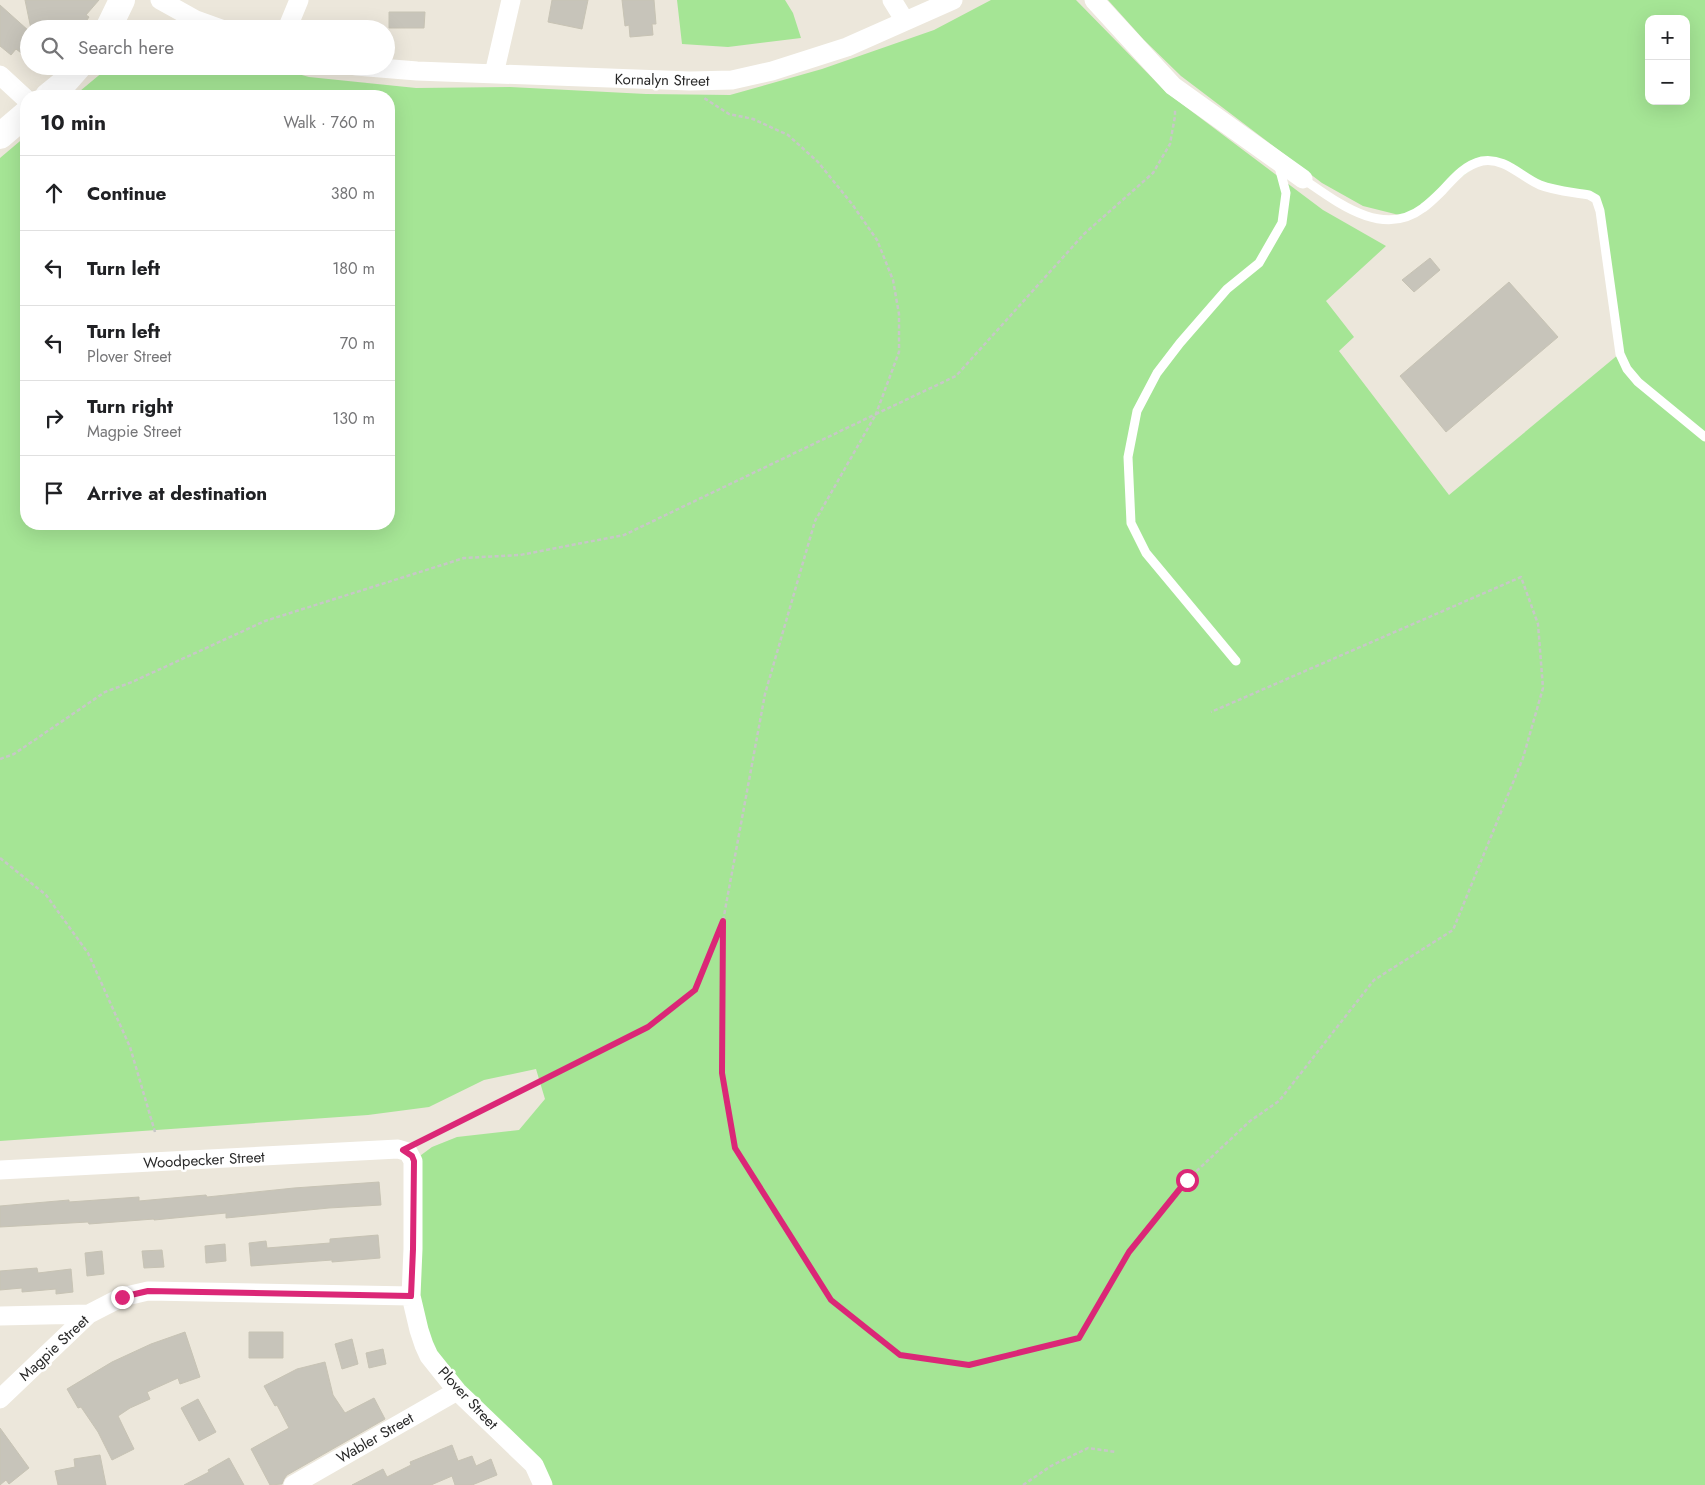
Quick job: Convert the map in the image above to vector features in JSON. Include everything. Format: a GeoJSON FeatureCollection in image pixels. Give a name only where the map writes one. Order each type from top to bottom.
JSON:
{"type":"FeatureCollection","features":[{"type":"Feature","properties":{"kind":"street"},"geometry":{"type":"LineString","coordinates":[[112,20],[122,0]]}},
{"type":"Feature","properties":{"kind":"street"},"geometry":{"type":"LineString","coordinates":[[160,0],[196,20]]}},
{"type":"Feature","properties":{"kind":"street"},"geometry":{"type":"LineString","coordinates":[[291,20],[299,0]]}},
{"type":"Feature","properties":{"kind":"street"},"geometry":{"type":"LineString","coordinates":[[494,74],[511,0]]}},
{"type":"Feature","properties":{"kind":"street"},"geometry":{"type":"LineString","coordinates":[[892,0],[905,21]]}},
{"type":"Feature","properties":{"kind":"street","name":"Kornalyn Street"},"geometry":{"type":"LineString","coordinates":[[395,70],[690,82],[732,80],[772,71],[848,47],[953,0]]}},
{"type":"Feature","properties":{"kind":"street"},"geometry":{"type":"LineString","coordinates":[[1094,0],[1173,86],[1303,180]]}},
{"type":"Feature","properties":{"kind":"street"},"geometry":{"type":"LineString","coordinates":[[0,75],[20,93]]}},
{"type":"Feature","properties":{"kind":"street"},"geometry":{"type":"LineString","coordinates":[[55,90],[71,75]]}},
{"type":"Feature","properties":{"kind":"street"},"geometry":{"type":"LineString","coordinates":[[0,136],[20,119]]}},
{"type":"Feature","properties":{"kind":"street","name":"Woodpecker Street"},"geometry":{"type":"LineString","coordinates":[[0,1170],[406,1151]]}},
{"type":"Feature","properties":{"kind":"street","name":"Plover Street"},"geometry":{"type":"LineString","coordinates":[[406,1151],[414,1161],[411,1296],[424,1345],[429,1356],[457,1392],[534,1465],[543,1485]]}},
{"type":"Feature","properties":{"kind":"street","name":"Magpie Street"},"geometry":{"type":"LineString","coordinates":[[0,1400],[89,1314],[122,1297],[148,1291],[411,1296]]}},
{"type":"Feature","properties":{"kind":"street"},"geometry":{"type":"LineString","coordinates":[[0,1316],[89,1314]]}},
{"type":"Feature","properties":{"kind":"street","name":"Wabler Street"},"geometry":{"type":"LineString","coordinates":[[293,1485],[457,1392]]}},
{"type":"Feature","properties":{"kind":"lane"},"geometry":{"type":"LineString","coordinates":[[1303,180],[1356,213],[1390,220],[1407,217],[1423,209],[1460,172],[1469,166],[1483,161],[1500,162],[1540,185],[1589,195],[1596,199],[1600,210],[1620,354],[1627,369],[1638,382],[1705,437]]}},
{"type":"Feature","properties":{"kind":"lane"},"geometry":{"type":"LineString","coordinates":[[1236,661],[1146,553],[1131,522],[1128,457],[1137,412],[1158,373],[1180,343],[1227,289],[1259,263],[1282,223],[1286,193],[1278,163]]}},
{"type":"Feature","properties":{"kind":"path"},"geometry":{"type":"LineString","coordinates":[[690,82],[701,95],[728,114],[752,119],[788,135],[818,162],[852,204],[877,240],[893,280],[899,314],[899,352],[876,414],[815,521],[764,694],[723,921],[722,1073],[735,1148],[831,1300],[900,1355],[969,1365],[1079,1338],[1129,1252],[1187,1180],[1250,1121],[1279,1101],[1374,980],[1453,930],[1523,758],[1543,688],[1538,624],[1522,577],[1211,712]]}},
{"type":"Feature","properties":{"kind":"path"},"geometry":{"type":"LineString","coordinates":[[0,759],[14,754],[105,692],[265,620],[464,558],[520,554],[624,534],[956,376],[1084,234],[1154,173],[1170,144],[1175,116],[1173,86]]}},
{"type":"Feature","properties":{"kind":"path"},"geometry":{"type":"LineString","coordinates":[[0,858],[46,895],[88,953],[130,1047],[155,1132]]}},
{"type":"Feature","properties":{"kind":"path"},"geometry":{"type":"LineString","coordinates":[[406,1151],[648,1027],[695,990],[723,921]]}},
{"type":"Feature","properties":{"kind":"path"},"geometry":{"type":"LineString","coordinates":[[1023,1485],[1051,1466],[1088,1448],[1116,1452]]}},
{"type":"Feature","properties":{"kind":"green space"},"geometry":{"type":"Polygon","coordinates":[[[677,0],[785,0],[793,13],[801,38],[728,47],[682,44],[677,0]]]}},
{"type":"Feature","properties":{"kind":"green space"},"geometry":{"type":"Polygon","coordinates":[[[991,0],[1076,0],[1166,92],[1323,210],[1386,246],[1326,301],[1354,337],[1339,351],[1449,495],[1619,354],[1596,199],[1540,185],[1500,162],[1483,161],[1407,217],[1363,206],[1322,183],[1181,76],[1144,40],[1108,0],[1705,0],[1705,1485],[543,1485],[419,1330],[413,1161],[432,1147],[457,1137],[519,1130],[545,1099],[536,1069],[484,1080],[429,1107],[368,1115],[0,1141],[0,158],[20,141],[20,530],[395,530],[395,90],[81,90],[99,75],[302,75],[416,88],[510,87],[646,94],[730,95],[822,69],[934,30],[991,0]]]}},
{"type":"Feature","properties":{"kind":"building"},"geometry":{"type":"Polygon","coordinates":[[[25,0],[99,0],[86,15],[89,17],[87,20],[29,20],[25,0]]]}},
{"type":"Feature","properties":{"kind":"building"},"geometry":{"type":"Polygon","coordinates":[[[552,0],[588,0],[582,29],[548,22],[552,0]]]}},
{"type":"Feature","properties":{"kind":"building"},"geometry":{"type":"Polygon","coordinates":[[[622,0],[654,0],[656,24],[652,24],[653,35],[630,37],[629,25],[625,26],[622,0]]]}},
{"type":"Feature","properties":{"kind":"building"},"geometry":{"type":"Polygon","coordinates":[[[0,5],[20,23],[20,52],[16,49],[11,55],[0,46],[0,5]]]}},
{"type":"Feature","properties":{"kind":"building"},"geometry":{"type":"Polygon","coordinates":[[[389,12],[425,12],[424,28],[395,28],[395,20],[389,20],[389,12]]]}},
{"type":"Feature","properties":{"kind":"building"},"geometry":{"type":"Polygon","coordinates":[[[1430,258],[1440,270],[1414,292],[1402,280],[1430,258]]]}},
{"type":"Feature","properties":{"kind":"building"},"geometry":{"type":"Polygon","coordinates":[[[1509,282],[1558,337],[1446,432],[1400,376],[1509,282]]]}},
{"type":"Feature","properties":{"kind":"building"},"geometry":{"type":"Polygon","coordinates":[[[379,1182],[381,1205],[226,1218],[226,1213],[154,1220],[0,1227],[0,1206],[69,1200],[69,1202],[139,1197],[139,1201],[206,1195],[207,1197],[379,1182]]]}},
{"type":"Feature","properties":{"kind":"building"},"geometry":{"type":"Polygon","coordinates":[[[378,1235],[380,1258],[251,1266],[249,1243],[266,1241],[267,1248],[330,1243],[330,1239],[378,1235]]]}},
{"type":"Feature","properties":{"kind":"building"},"geometry":{"type":"Polygon","coordinates":[[[225,1244],[226,1261],[206,1263],[205,1246],[225,1244]]]}},
{"type":"Feature","properties":{"kind":"building"},"geometry":{"type":"Polygon","coordinates":[[[162,1250],[164,1267],[144,1268],[142,1251],[162,1250]]]}},
{"type":"Feature","properties":{"kind":"building"},"geometry":{"type":"Polygon","coordinates":[[[102,1251],[104,1274],[87,1276],[85,1253],[102,1251]]]}},
{"type":"Feature","properties":{"kind":"building"},"geometry":{"type":"Polygon","coordinates":[[[37,1268],[38,1273],[71,1269],[73,1292],[56,1294],[56,1289],[22,1292],[22,1288],[0,1290],[0,1271],[37,1268]]]}},
{"type":"Feature","properties":{"kind":"building"},"geometry":{"type":"Polygon","coordinates":[[[185,1332],[200,1377],[180,1384],[178,1378],[147,1392],[150,1399],[118,1416],[134,1449],[112,1460],[98,1432],[81,1407],[78,1408],[67,1389],[112,1362],[151,1344],[185,1332]]]}},
{"type":"Feature","properties":{"kind":"building"},"geometry":{"type":"Polygon","coordinates":[[[249,1332],[283,1332],[283,1358],[249,1358],[249,1332]]]}},
{"type":"Feature","properties":{"kind":"building"},"geometry":{"type":"Polygon","coordinates":[[[352,1339],[358,1364],[342,1369],[335,1344],[352,1339]]]}},
{"type":"Feature","properties":{"kind":"building"},"geometry":{"type":"Polygon","coordinates":[[[383,1349],[386,1364],[369,1368],[366,1353],[383,1349]]]}},
{"type":"Feature","properties":{"kind":"building"},"geometry":{"type":"Polygon","coordinates":[[[325,1362],[333,1395],[345,1413],[374,1398],[385,1419],[287,1475],[282,1484],[270,1485],[251,1449],[289,1428],[264,1386],[297,1369],[325,1362]]]}},
{"type":"Feature","properties":{"kind":"building"},"geometry":{"type":"Polygon","coordinates":[[[198,1399],[216,1432],[199,1441],[181,1408],[198,1399]]]}},
{"type":"Feature","properties":{"kind":"building"},"geometry":{"type":"Polygon","coordinates":[[[0,1428],[29,1468],[9,1484],[6,1480],[0,1485],[0,1428]]]}},
{"type":"Feature","properties":{"kind":"building"},"geometry":{"type":"Polygon","coordinates":[[[452,1445],[458,1461],[472,1456],[476,1466],[491,1459],[497,1475],[472,1485],[455,1485],[452,1476],[431,1485],[352,1485],[383,1469],[387,1477],[411,1465],[410,1462],[452,1445]]]}},
{"type":"Feature","properties":{"kind":"building"},"geometry":{"type":"Polygon","coordinates":[[[100,1455],[106,1485],[58,1485],[55,1471],[75,1467],[74,1459],[100,1455]]]}},
{"type":"Feature","properties":{"kind":"building"},"geometry":{"type":"Polygon","coordinates":[[[229,1458],[244,1485],[184,1485],[209,1472],[208,1470],[229,1458]]]}},
{"type":"Feature","properties":{"kind":"route"},"geometry":{"type":"LineString","coordinates":[[122,1297],[148,1291],[411,1296],[414,1161],[408,1152],[403,1150],[648,1027],[695,990],[723,921],[722,1073],[735,1148],[831,1300],[900,1355],[969,1365],[1079,1338],[1129,1252],[1187,1180]]}}]}
